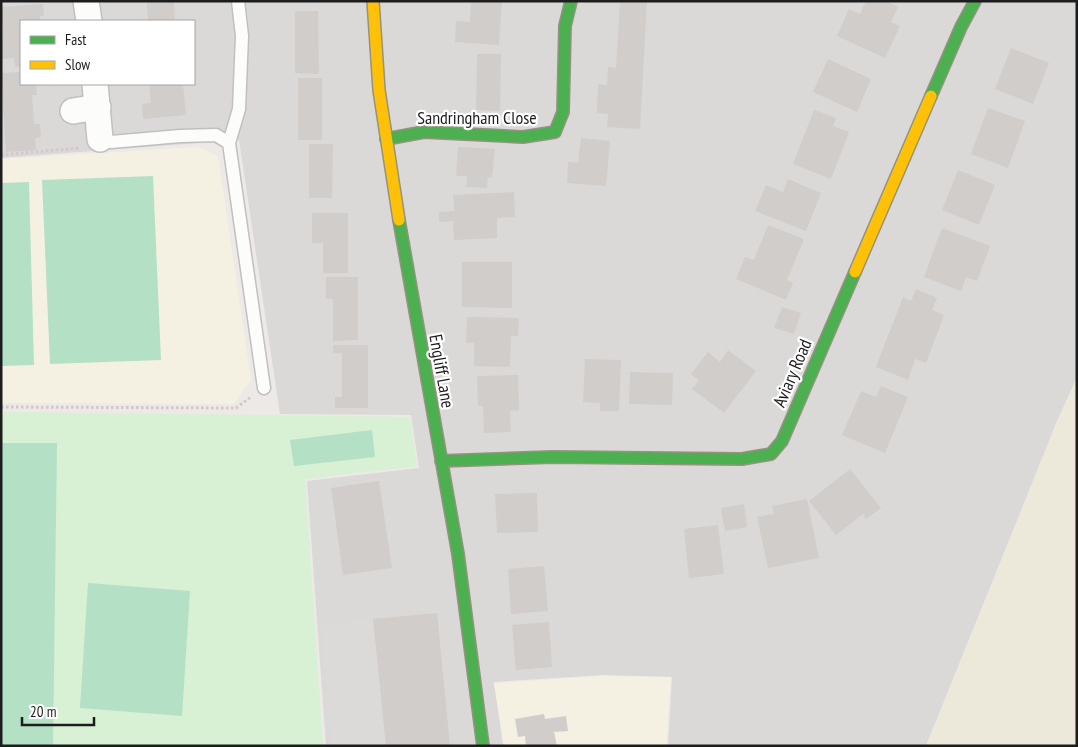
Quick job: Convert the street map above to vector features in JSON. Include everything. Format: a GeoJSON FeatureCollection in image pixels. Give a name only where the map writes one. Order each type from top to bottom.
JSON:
{"type":"FeatureCollection","features":[{"type":"Feature","properties":{"kind":"street"},"geometry":{"type":"LineString","coordinates":[[86,1],[89,20]]}},
{"type":"Feature","properties":{"kind":"street","name":"Engliff Lane"},"geometry":{"type":"LineString","coordinates":[[373,1],[379,90],[386,139],[458,554],[483,746]]}},
{"type":"Feature","properties":{"kind":"street","name":"Sandringham Close"},"geometry":{"type":"LineString","coordinates":[[386,139],[423,132],[502,137],[541,136],[555,132],[563,112],[565,26],[571,1]]}},
{"type":"Feature","properties":{"kind":"street","name":"Aviary Road"},"geometry":{"type":"LineString","coordinates":[[441,461],[553,457],[742,459],[772,454],[782,441],[975,1]]}},
{"type":"Feature","properties":{"kind":"street"},"geometry":{"type":"LineString","coordinates":[[72,111],[96,96],[100,139]]}},
{"type":"Feature","properties":{"kind":"lane"},"geometry":{"type":"LineString","coordinates":[[238,1],[242,36],[239,109],[229,143],[264,388]]}},
{"type":"Feature","properties":{"kind":"lane"},"geometry":{"type":"LineString","coordinates":[[100,139],[112,142],[216,135],[229,143]]}},
{"type":"Feature","properties":{"kind":"path"},"geometry":{"type":"LineString","coordinates":[[1,155],[74,150],[100,139]]}},
{"type":"Feature","properties":{"kind":"path"},"geometry":{"type":"LineString","coordinates":[[1,407],[236,408],[264,388]]}},
{"type":"Feature","properties":{"kind":"shaded area"},"geometry":{"type":"Polygon","coordinates":[[[1,1],[1077,1],[1077,376],[926,746],[668,746],[672,677],[603,675],[494,682],[503,746],[326,746],[307,481],[419,468],[411,415],[280,414],[239,140],[1,158],[1,1]]]}},
{"type":"Feature","properties":{"kind":"shaded area"},"geometry":{"type":"Polygon","coordinates":[[[198,147],[218,156],[251,380],[234,404],[1,403],[1,159],[198,147]]]}},
{"type":"Feature","properties":{"kind":"shaded area"},"geometry":{"type":"Polygon","coordinates":[[[1077,377],[1077,746],[926,746],[1057,421],[1077,377]]]}},
{"type":"Feature","properties":{"kind":"shaded area"},"geometry":{"type":"Polygon","coordinates":[[[373,619],[386,746],[331,746],[321,625],[373,619]]]}},
{"type":"Feature","properties":{"kind":"shaded area"},"geometry":{"type":"Polygon","coordinates":[[[603,676],[671,677],[666,746],[504,746],[494,683],[603,676]]]}},
{"type":"Feature","properties":{"kind":"green space"},"geometry":{"type":"Polygon","coordinates":[[[153,176],[161,360],[50,364],[42,180],[153,176]]]}},
{"type":"Feature","properties":{"kind":"green space"},"geometry":{"type":"Polygon","coordinates":[[[29,182],[34,365],[1,366],[1,183],[29,182]]]}},
{"type":"Feature","properties":{"kind":"green space"},"geometry":{"type":"Polygon","coordinates":[[[1,412],[410,417],[417,466],[305,479],[323,746],[1,746],[1,412]]]}},
{"type":"Feature","properties":{"kind":"green space"},"geometry":{"type":"Polygon","coordinates":[[[372,430],[375,457],[294,466],[290,440],[372,430]]]}},
{"type":"Feature","properties":{"kind":"green space"},"geometry":{"type":"Polygon","coordinates":[[[1,443],[57,443],[53,746],[1,746],[1,443]]]}},
{"type":"Feature","properties":{"kind":"green space"},"geometry":{"type":"Polygon","coordinates":[[[88,583],[190,591],[182,716],[80,708],[88,583]]]}},
{"type":"Feature","properties":{"kind":"building"},"geometry":{"type":"Polygon","coordinates":[[[147,1],[174,1],[175,20],[148,20],[147,1]]]}},
{"type":"Feature","properties":{"kind":"building"},"geometry":{"type":"Polygon","coordinates":[[[471,1],[502,1],[499,45],[455,42],[456,21],[470,22],[471,1]]]}},
{"type":"Feature","properties":{"kind":"building"},"geometry":{"type":"Polygon","coordinates":[[[620,1],[647,1],[640,129],[607,127],[608,114],[597,113],[598,84],[607,85],[608,67],[616,68],[620,1]]]}},
{"type":"Feature","properties":{"kind":"building"},"geometry":{"type":"Polygon","coordinates":[[[866,1],[886,1],[898,7],[891,22],[900,26],[885,58],[837,36],[849,9],[860,14],[866,1]]]}},
{"type":"Feature","properties":{"kind":"building"},"geometry":{"type":"Polygon","coordinates":[[[43,4],[44,16],[40,16],[40,20],[20,20],[20,67],[15,67],[14,58],[1,59],[1,36],[3,35],[1,7],[43,4]]]}},
{"type":"Feature","properties":{"kind":"building"},"geometry":{"type":"Polygon","coordinates":[[[295,11],[318,11],[319,74],[295,73],[295,11]]]}},
{"type":"Feature","properties":{"kind":"building"},"geometry":{"type":"Polygon","coordinates":[[[1011,48],[1049,63],[1033,104],[995,89],[1011,48]]]}},
{"type":"Feature","properties":{"kind":"building"},"geometry":{"type":"Polygon","coordinates":[[[477,54],[501,54],[500,111],[476,110],[477,54]]]}},
{"type":"Feature","properties":{"kind":"building"},"geometry":{"type":"Polygon","coordinates":[[[828,59],[871,79],[857,112],[813,92],[828,59]]]}},
{"type":"Feature","properties":{"kind":"building"},"geometry":{"type":"Polygon","coordinates":[[[20,72],[20,85],[36,85],[37,95],[32,95],[34,124],[40,124],[41,137],[35,138],[36,150],[6,152],[1,73],[20,72]]]}},
{"type":"Feature","properties":{"kind":"building"},"geometry":{"type":"Polygon","coordinates":[[[298,78],[322,78],[322,140],[298,140],[298,78]]]}},
{"type":"Feature","properties":{"kind":"building"},"geometry":{"type":"Polygon","coordinates":[[[149,85],[183,85],[186,115],[143,119],[142,104],[151,103],[149,85]]]}},
{"type":"Feature","properties":{"kind":"building"},"geometry":{"type":"Polygon","coordinates":[[[988,108],[1025,121],[1008,168],[971,154],[988,108]]]}},
{"type":"Feature","properties":{"kind":"building"},"geometry":{"type":"Polygon","coordinates":[[[814,110],[836,118],[833,126],[849,132],[831,179],[793,164],[814,110]]]}},
{"type":"Feature","properties":{"kind":"building"},"geometry":{"type":"Polygon","coordinates":[[[581,138],[610,141],[606,186],[567,183],[568,162],[578,163],[581,138]]]}},
{"type":"Feature","properties":{"kind":"building"},"geometry":{"type":"Polygon","coordinates":[[[309,144],[333,144],[332,198],[309,198],[309,144]]]}},
{"type":"Feature","properties":{"kind":"building"},"geometry":{"type":"Polygon","coordinates":[[[458,147],[495,149],[492,178],[488,177],[487,188],[466,187],[467,176],[456,176],[458,147]]]}},
{"type":"Feature","properties":{"kind":"building"},"geometry":{"type":"Polygon","coordinates":[[[958,170],[995,185],[979,225],[942,210],[958,170]]]}},
{"type":"Feature","properties":{"kind":"building"},"geometry":{"type":"Polygon","coordinates":[[[788,179],[821,193],[806,231],[755,211],[766,185],[783,192],[788,179]]]}},
{"type":"Feature","properties":{"kind":"building"},"geometry":{"type":"Polygon","coordinates":[[[514,192],[515,217],[497,218],[497,238],[454,240],[453,221],[439,222],[439,212],[454,211],[453,195],[514,192]]]}},
{"type":"Feature","properties":{"kind":"building"},"geometry":{"type":"Polygon","coordinates":[[[312,213],[348,213],[348,273],[323,273],[323,243],[312,243],[312,213]]]}},
{"type":"Feature","properties":{"kind":"building"},"geometry":{"type":"Polygon","coordinates":[[[768,225],[804,239],[787,280],[793,283],[786,300],[736,279],[745,257],[754,260],[768,225]]]}},
{"type":"Feature","properties":{"kind":"building"},"geometry":{"type":"Polygon","coordinates":[[[942,228],[990,246],[977,281],[966,277],[961,291],[924,277],[942,228]]]}},
{"type":"Feature","properties":{"kind":"building"},"geometry":{"type":"Polygon","coordinates":[[[462,262],[512,262],[512,308],[462,307],[462,262]]]}},
{"type":"Feature","properties":{"kind":"building"},"geometry":{"type":"Polygon","coordinates":[[[326,277],[358,277],[358,340],[333,341],[333,299],[326,299],[326,277]]]}},
{"type":"Feature","properties":{"kind":"building"},"geometry":{"type":"Polygon","coordinates":[[[916,289],[937,298],[932,310],[944,315],[926,363],[915,359],[908,380],[876,367],[903,297],[911,301],[916,289]]]}},
{"type":"Feature","properties":{"kind":"building"},"geometry":{"type":"Polygon","coordinates":[[[782,307],[801,313],[794,334],[774,328],[782,307]]]}},
{"type":"Feature","properties":{"kind":"building"},"geometry":{"type":"Polygon","coordinates":[[[467,317],[519,318],[518,336],[511,336],[510,367],[474,366],[474,343],[466,343],[467,317]]]}},
{"type":"Feature","properties":{"kind":"building"},"geometry":{"type":"Polygon","coordinates":[[[333,345],[368,345],[368,408],[335,408],[335,397],[342,397],[342,353],[333,353],[333,345]]]}},
{"type":"Feature","properties":{"kind":"building"},"geometry":{"type":"Polygon","coordinates":[[[728,350],[756,371],[724,413],[692,389],[699,380],[691,374],[708,352],[720,362],[728,350]]]}},
{"type":"Feature","properties":{"kind":"building"},"geometry":{"type":"Polygon","coordinates":[[[585,359],[621,360],[619,411],[600,411],[600,403],[583,402],[585,359]]]}},
{"type":"Feature","properties":{"kind":"building"},"geometry":{"type":"Polygon","coordinates":[[[630,372],[673,373],[672,405],[629,404],[630,372]]]}},
{"type":"Feature","properties":{"kind":"building"},"geometry":{"type":"Polygon","coordinates":[[[518,375],[519,410],[510,411],[511,432],[484,433],[483,406],[478,406],[477,376],[518,375]]]}},
{"type":"Feature","properties":{"kind":"building"},"geometry":{"type":"Polygon","coordinates":[[[881,386],[908,397],[885,453],[842,435],[861,391],[876,397],[881,386]]]}},
{"type":"Feature","properties":{"kind":"building"},"geometry":{"type":"Polygon","coordinates":[[[850,469],[881,508],[866,519],[863,514],[836,535],[809,501],[850,469]]]}},
{"type":"Feature","properties":{"kind":"building"},"geometry":{"type":"Polygon","coordinates":[[[379,481],[392,568],[343,575],[331,488],[379,481]]]}},
{"type":"Feature","properties":{"kind":"building"},"geometry":{"type":"Polygon","coordinates":[[[537,493],[538,532],[497,533],[495,494],[537,493]]]}},
{"type":"Feature","properties":{"kind":"building"},"geometry":{"type":"Polygon","coordinates":[[[807,499],[819,558],[768,568],[757,517],[774,514],[772,506],[807,499]]]}},
{"type":"Feature","properties":{"kind":"building"},"geometry":{"type":"Polygon","coordinates":[[[744,504],[747,527],[725,531],[721,508],[744,504]]]}},
{"type":"Feature","properties":{"kind":"building"},"geometry":{"type":"Polygon","coordinates":[[[718,525],[724,574],[689,578],[684,529],[718,525]]]}},
{"type":"Feature","properties":{"kind":"building"},"geometry":{"type":"Polygon","coordinates":[[[544,566],[548,611],[511,614],[508,569],[544,566]]]}},
{"type":"Feature","properties":{"kind":"building"},"geometry":{"type":"Polygon","coordinates":[[[437,613],[450,746],[386,746],[373,619],[437,613]]]}},
{"type":"Feature","properties":{"kind":"building"},"geometry":{"type":"Polygon","coordinates":[[[549,622],[552,667],[516,670],[512,625],[549,622]]]}},
{"type":"Feature","properties":{"kind":"building"},"geometry":{"type":"Polygon","coordinates":[[[544,714],[545,719],[566,716],[568,731],[554,732],[557,746],[526,746],[525,736],[518,737],[515,719],[544,714]]]}},
{"type":"Feature","properties":{"kind":"traffic: fast"},"geometry":{"type":"LineString","coordinates":[[386,139],[424,132],[523,137],[555,132],[563,112],[565,26],[571,1]]}},
{"type":"Feature","properties":{"kind":"traffic: fast"},"geometry":{"type":"LineString","coordinates":[[931,96],[961,27],[975,1]]}},
{"type":"Feature","properties":{"kind":"traffic: fast"},"geometry":{"type":"LineString","coordinates":[[399,220],[458,554],[483,746]]}},
{"type":"Feature","properties":{"kind":"traffic: fast"},"geometry":{"type":"LineString","coordinates":[[441,461],[553,457],[742,459],[771,454],[782,441],[855,272]]}},
{"type":"Feature","properties":{"kind":"traffic: slow"},"geometry":{"type":"LineString","coordinates":[[373,1],[379,90],[399,220]]}},
{"type":"Feature","properties":{"kind":"traffic: slow"},"geometry":{"type":"LineString","coordinates":[[855,272],[931,96]]}}]}
